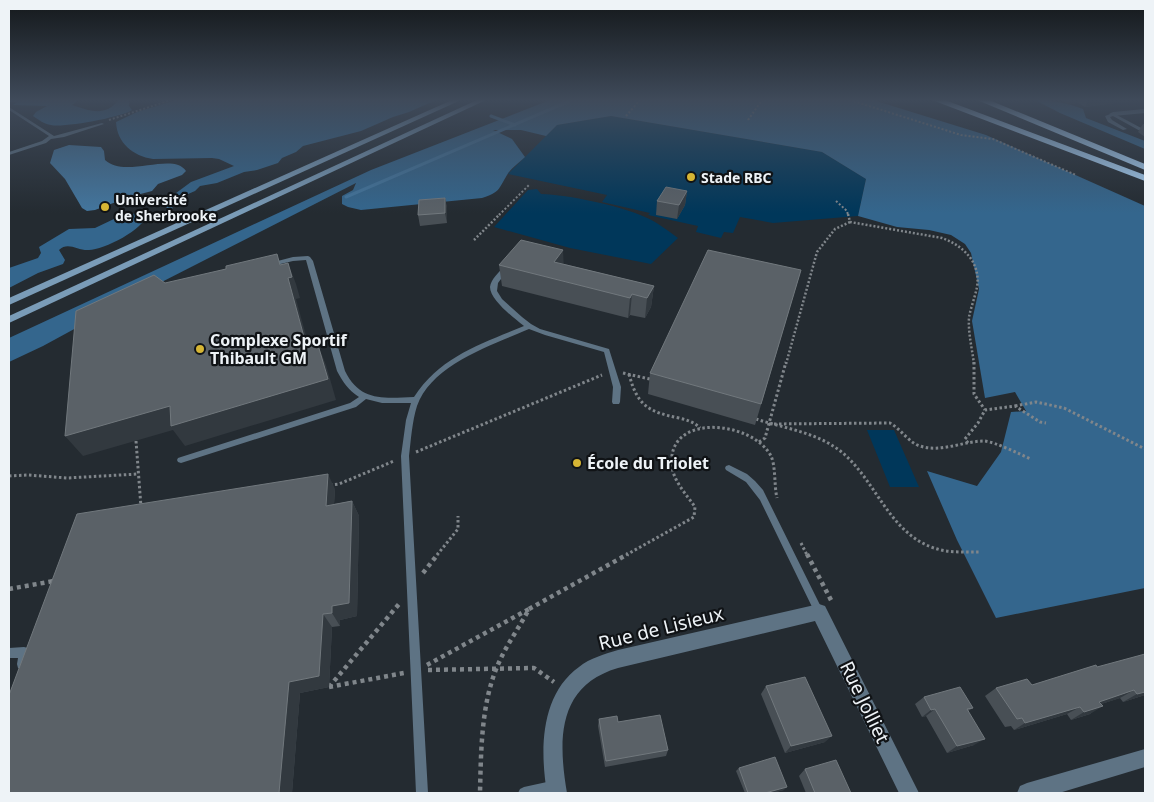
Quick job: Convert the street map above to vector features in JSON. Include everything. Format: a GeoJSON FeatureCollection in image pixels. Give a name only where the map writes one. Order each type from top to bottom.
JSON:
{"type":"FeatureCollection","features":[{"type":"Feature","properties":{"kind":"highway"},"geometry":{"type":"LineString","coordinates":[[1038,137],[1145,177]]}},
{"type":"Feature","properties":{"kind":"highway"},"geometry":{"type":"LineString","coordinates":[[1050,137],[1145,177]]}},
{"type":"Feature","properties":{"kind":"highway"},"geometry":{"type":"LineString","coordinates":[[1073,137],[1145,167]]}},
{"type":"Feature","properties":{"kind":"main road"},"geometry":{"type":"LineString","coordinates":[[9,302],[375,137]]}},
{"type":"Feature","properties":{"kind":"main road"},"geometry":{"type":"LineString","coordinates":[[9,320],[402,137]]}},
{"type":"Feature","properties":{"kind":"street","name":"Rue de Lisieux"},"geometry":{"type":"LineString","coordinates":[[556,790],[552,748],[553,729],[568,692],[580,676],[597,665],[826,609]]}},
{"type":"Feature","properties":{"kind":"street","name":"Rue Jolliet"},"geometry":{"type":"LineString","coordinates":[[826,609],[909,793]]}},
{"type":"Feature","properties":{"kind":"street"},"geometry":{"type":"LineString","coordinates":[[1027,793],[1145,758]]}},
{"type":"Feature","properties":{"kind":"lane"},"geometry":{"type":"LineString","coordinates":[[9,154],[53,137]]}},
{"type":"Feature","properties":{"kind":"lane"},"geometry":{"type":"LineString","coordinates":[[265,266],[308,258],[345,382],[353,391],[364,397],[384,400],[416,400]]}},
{"type":"Feature","properties":{"kind":"lane"},"geometry":{"type":"LineString","coordinates":[[509,265],[493,284],[493,291],[500,301],[530,326],[608,351],[618,393],[616,402]]}},
{"type":"Feature","properties":{"kind":"lane"},"geometry":{"type":"LineString","coordinates":[[422,793],[405,456],[416,400],[433,378],[451,363],[530,326]]}},
{"type":"Feature","properties":{"kind":"lane"},"geometry":{"type":"LineString","coordinates":[[181,460],[353,405],[364,397]]}},
{"type":"Feature","properties":{"kind":"lane"},"geometry":{"type":"LineString","coordinates":[[729,468],[743,474],[755,485],[826,609]]}},
{"type":"Feature","properties":{"kind":"lane"},"geometry":{"type":"LineString","coordinates":[[9,654],[24,652],[18,677]]}},
{"type":"Feature","properties":{"kind":"lane"},"geometry":{"type":"LineString","coordinates":[[524,793],[556,790]]}},
{"type":"Feature","properties":{"kind":"path"},"geometry":{"type":"LineString","coordinates":[[979,137],[993,139],[1076,176]]}},
{"type":"Feature","properties":{"kind":"path"},"geometry":{"type":"LineString","coordinates":[[474,240],[529,185]]}},
{"type":"Feature","properties":{"kind":"path"},"geometry":{"type":"LineString","coordinates":[[836,201],[847,211],[850,222]]}},
{"type":"Feature","properties":{"kind":"path"},"geometry":{"type":"LineString","coordinates":[[759,442],[765,438],[817,252],[823,241],[846,222],[877,225],[945,239],[958,245],[976,266],[978,281],[975,299],[970,310],[970,346],[975,375],[973,391],[975,400],[985,410]]}},
{"type":"Feature","properties":{"kind":"path"},"geometry":{"type":"LineString","coordinates":[[629,374],[634,392],[647,408],[654,412],[694,423],[700,428]]}},
{"type":"Feature","properties":{"kind":"path"},"geometry":{"type":"LineString","coordinates":[[320,487],[339,484],[604,375],[629,374],[654,380]]}},
{"type":"Feature","properties":{"kind":"path"},"geometry":{"type":"LineString","coordinates":[[985,410],[1036,402],[1064,408],[1092,424],[1145,448]]}},
{"type":"Feature","properties":{"kind":"path"},"geometry":{"type":"LineString","coordinates":[[1015,406],[1040,422],[1046,423]]}},
{"type":"Feature","properties":{"kind":"path"},"geometry":{"type":"LineString","coordinates":[[968,442],[965,439],[978,423],[985,410]]}},
{"type":"Feature","properties":{"kind":"path"},"geometry":{"type":"LineString","coordinates":[[756,419],[820,440],[838,449],[856,466],[896,519],[919,540],[933,548],[980,552]]}},
{"type":"Feature","properties":{"kind":"path"},"geometry":{"type":"LineString","coordinates":[[769,424],[890,423],[900,429],[909,440],[918,446],[937,448],[968,442],[986,442],[1032,459]]}},
{"type":"Feature","properties":{"kind":"path"},"geometry":{"type":"LineString","coordinates":[[416,671],[694,517],[695,507],[676,477],[672,459],[677,443],[691,432],[700,428],[720,426],[750,436],[759,442],[772,459],[775,469],[773,481],[778,502]]}},
{"type":"Feature","properties":{"kind":"path"},"geometry":{"type":"LineString","coordinates":[[136,441],[141,509]]}},
{"type":"Feature","properties":{"kind":"path"},"geometry":{"type":"LineString","coordinates":[[9,476],[28,475],[67,478],[138,474]]}},
{"type":"Feature","properties":{"kind":"path"},"geometry":{"type":"LineString","coordinates":[[797,537],[826,609]]}},
{"type":"Feature","properties":{"kind":"path"},"geometry":{"type":"LineString","coordinates":[[9,589],[61,580]]}},
{"type":"Feature","properties":{"kind":"path"},"geometry":{"type":"LineString","coordinates":[[480,793],[480,773],[485,729],[496,668],[529,609]]}},
{"type":"Feature","properties":{"kind":"path"},"geometry":{"type":"LineString","coordinates":[[329,688],[416,671],[534,668],[568,692]]}},
{"type":"Feature","properties":{"kind":"shaded area"},"geometry":{"type":"Polygon","coordinates":[[[120,137],[336,137],[303,146],[296,152],[282,158],[278,163],[244,172],[217,183],[200,186],[195,191],[172,201],[168,199],[191,182],[234,166],[212,158],[153,159],[133,152],[120,137]]]}},
{"type":"Feature","properties":{"kind":"shaded area"},"geometry":{"type":"Polygon","coordinates":[[[454,137],[509,137],[512,139],[525,157],[511,170],[495,192],[482,198],[361,210],[342,204],[342,196],[353,190],[356,183],[9,362],[9,338],[371,170],[454,137]]]}},
{"type":"Feature","properties":{"kind":"shaded area","name":"Stade RBC"},"geometry":{"type":"Polygon","coordinates":[[[545,137],[737,137],[822,152],[866,179],[858,216],[773,223],[740,217],[733,233],[724,232],[721,238],[696,232],[698,226],[602,202],[607,195],[508,174],[545,137]]]}},
{"type":"Feature","properties":{"kind":"shaded area"},"geometry":{"type":"Polygon","coordinates":[[[737,137],[991,137],[1145,206],[1145,588],[996,618],[957,540],[927,471],[977,486],[1001,452],[1011,412],[1026,411],[1015,392],[985,398],[972,321],[979,289],[971,253],[965,244],[951,235],[929,230],[897,227],[858,216],[866,179],[822,152],[737,137]]]}},
{"type":"Feature","properties":{"kind":"shaded area"},"geometry":{"type":"Polygon","coordinates":[[[1118,137],[1136,137],[1145,141],[1145,149],[1118,137]]]}},
{"type":"Feature","properties":{"kind":"shaded area"},"geometry":{"type":"Polygon","coordinates":[[[69,145],[101,147],[104,151],[105,160],[114,165],[136,167],[171,164],[180,166],[186,171],[182,175],[158,184],[152,191],[87,211],[82,208],[65,179],[50,163],[54,150],[69,145]]]}},
{"type":"Feature","properties":{"kind":"shaded area"},"geometry":{"type":"Polygon","coordinates":[[[537,189],[541,194],[565,196],[621,208],[654,221],[678,238],[651,264],[570,248],[494,227],[528,190],[537,189]]]}},
{"type":"Feature","properties":{"kind":"shaded area"},"geometry":{"type":"Polygon","coordinates":[[[141,212],[146,214],[144,220],[123,238],[89,250],[70,246],[62,247],[59,250],[65,260],[63,264],[38,273],[9,288],[9,268],[38,258],[41,253],[39,247],[69,229],[95,228],[116,218],[141,212]]]}},
{"type":"Feature","properties":{"kind":"shaded area"},"geometry":{"type":"Polygon","coordinates":[[[867,430],[894,430],[919,487],[890,487],[867,430]]]}},
{"type":"Feature","properties":{"kind":"building"},"geometry":{"type":"Polygon","coordinates":[[[666,187],[687,191],[679,205],[657,201],[666,187]]]}},
{"type":"Feature","properties":{"kind":"building"},"geometry":{"type":"Polygon","coordinates":[[[445,198],[445,213],[418,215],[419,200],[445,198]]]}},
{"type":"Feature","properties":{"kind":"building"},"geometry":{"type":"Polygon","coordinates":[[[521,240],[563,250],[554,262],[654,286],[647,298],[632,294],[630,298],[499,265],[521,240]]]}},
{"type":"Feature","properties":{"kind":"building"},"geometry":{"type":"Polygon","coordinates":[[[708,250],[801,270],[761,404],[650,373],[708,250]]]}},
{"type":"Feature","properties":{"kind":"building","name":"Complexe Sportif Thibault GM"},"geometry":{"type":"Polygon","coordinates":[[[277,254],[280,265],[288,263],[292,277],[288,278],[307,348],[318,345],[328,379],[171,426],[170,406],[65,436],[76,311],[154,275],[165,283],[226,269],[226,266],[277,254]]]}},
{"type":"Feature","properties":{"kind":"building"},"geometry":{"type":"Polygon","coordinates":[[[328,474],[326,506],[352,501],[349,603],[332,606],[332,613],[323,614],[319,676],[289,682],[279,793],[9,793],[9,695],[77,514],[328,474]]]}},
{"type":"Feature","properties":{"kind":"building"},"geometry":{"type":"Polygon","coordinates":[[[1145,654],[1145,692],[1137,694],[1134,690],[1099,702],[1103,706],[1084,712],[1080,707],[1025,723],[1022,718],[1017,719],[996,688],[1027,679],[1032,685],[1096,665],[1097,667],[1145,654]]]}},
{"type":"Feature","properties":{"kind":"building"},"geometry":{"type":"Polygon","coordinates":[[[805,677],[832,736],[791,746],[766,686],[805,677]]]}},
{"type":"Feature","properties":{"kind":"building"},"geometry":{"type":"Polygon","coordinates":[[[960,687],[973,708],[967,709],[985,739],[957,746],[935,709],[931,710],[924,697],[960,687]]]}},
{"type":"Feature","properties":{"kind":"building"},"geometry":{"type":"Polygon","coordinates":[[[660,715],[668,750],[606,761],[599,719],[617,716],[618,722],[660,715]]]}},
{"type":"Feature","properties":{"kind":"building"},"geometry":{"type":"Polygon","coordinates":[[[775,757],[787,787],[765,793],[748,793],[739,768],[775,757]]]}},
{"type":"Feature","properties":{"kind":"building"},"geometry":{"type":"Polygon","coordinates":[[[836,760],[851,793],[815,793],[805,769],[836,760]]]}},
{"type":"Feature","properties":{"kind":"waterway"},"geometry":{"type":"LineString","coordinates":[[346,197],[485,137]]}},
{"type":"Feature","properties":{"kind":"place","name":"Stade RBC"},"geometry":{"type":"Point","coordinates":[691,177]}},
{"type":"Feature","properties":{"kind":"place","name":"Université de Sherbrooke"},"geometry":{"type":"Point","coordinates":[105,207]}},
{"type":"Feature","properties":{"kind":"place","name":"Complexe Sportif Thibault GM"},"geometry":{"type":"Point","coordinates":[200,349]}},
{"type":"Feature","properties":{"kind":"place","name":"École du Triolet"},"geometry":{"type":"Point","coordinates":[577,463]}}]}
